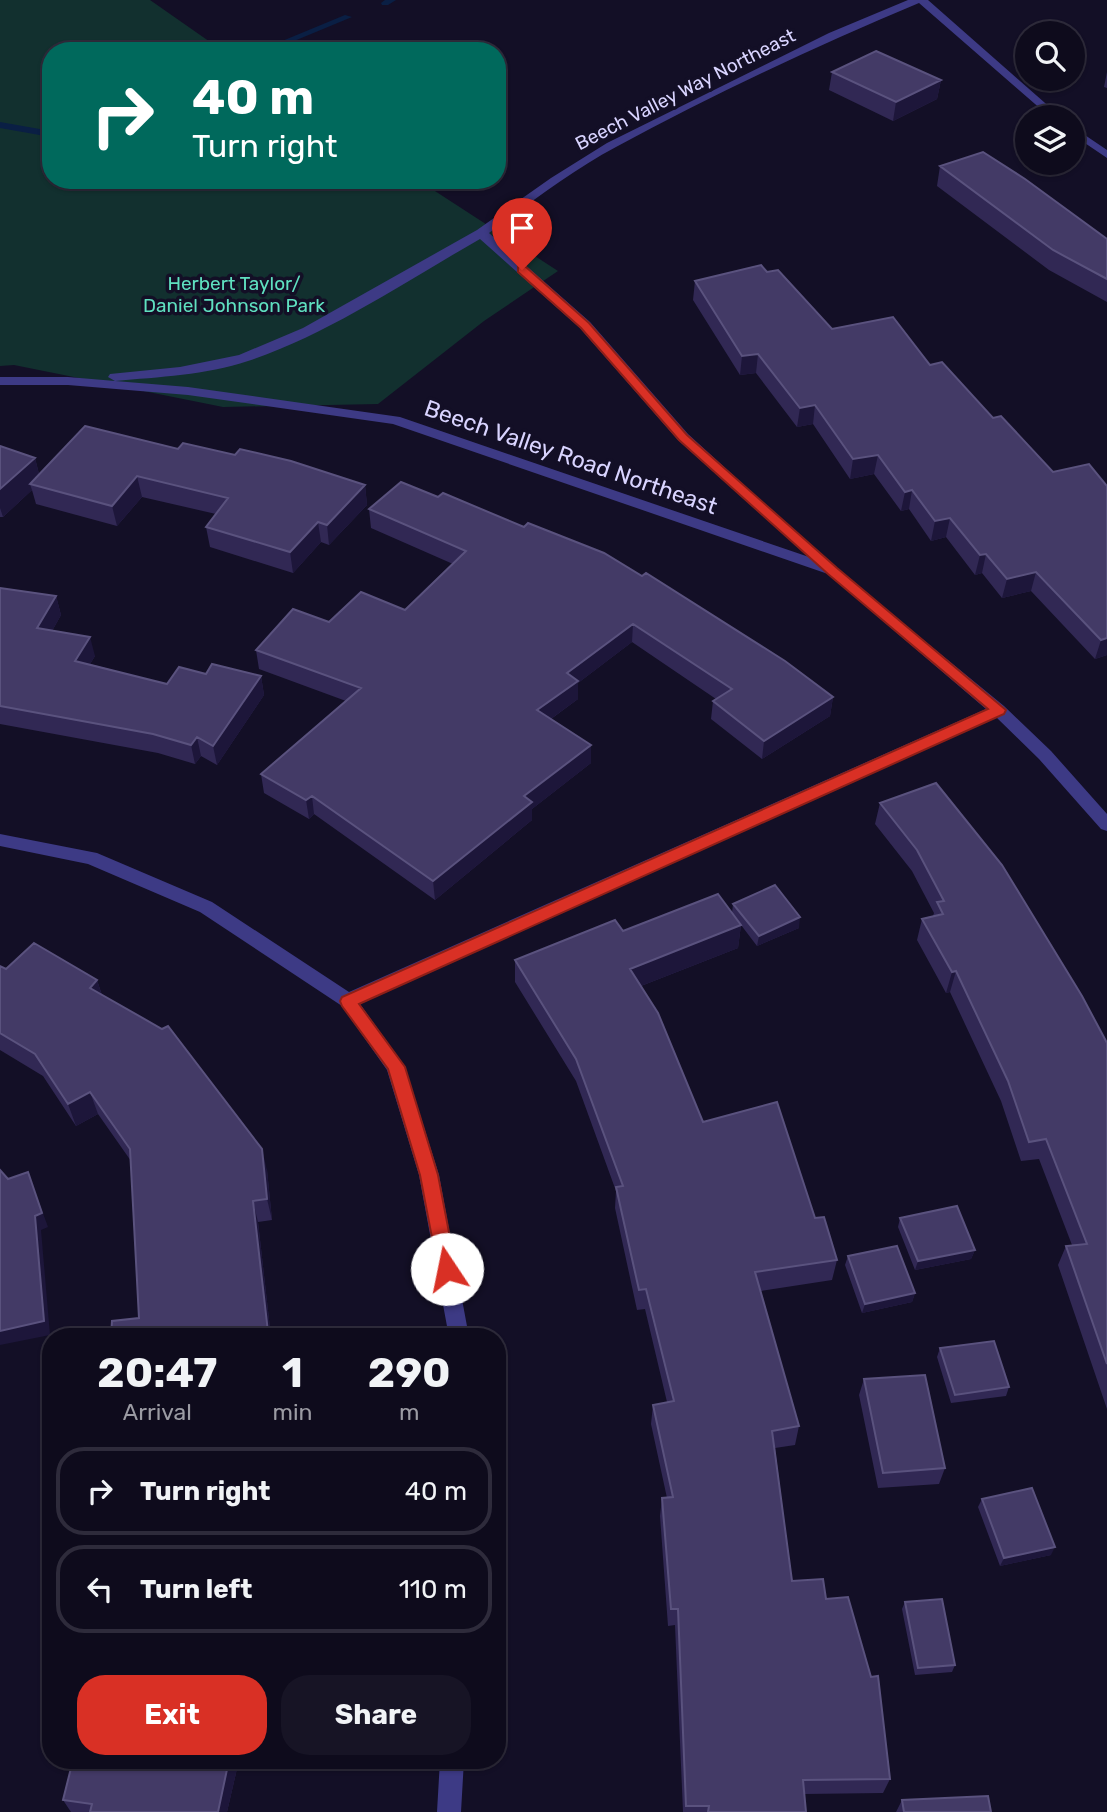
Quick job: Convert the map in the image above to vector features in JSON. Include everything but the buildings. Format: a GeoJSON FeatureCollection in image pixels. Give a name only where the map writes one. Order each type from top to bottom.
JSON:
{"type":"FeatureCollection","features":[{"type":"Feature","properties":{"kind":"street"},"geometry":{"type":"LineString","coordinates":[[920,0],[1042,105]]}},
{"type":"Feature","properties":{"kind":"street","name":"Beech Valley Way Northeast"},"geometry":{"type":"LineString","coordinates":[[68,381],[180,371],[243,358],[308,331],[481,233],[555,180],[611,145],[833,35],[920,0]]}},
{"type":"Feature","properties":{"kind":"street"},"geometry":{"type":"LineString","coordinates":[[1085,139],[1107,155]]}},
{"type":"Feature","properties":{"kind":"street"},"geometry":{"type":"LineString","coordinates":[[481,233],[585,325],[683,437],[833,571]]}},
{"type":"Feature","properties":{"kind":"street","name":"Beech Valley Road Northeast"},"geometry":{"type":"LineString","coordinates":[[0,381],[68,381],[188,391],[395,421],[833,571],[998,710],[1045,755],[1107,825]]}},
{"type":"Feature","properties":{"kind":"street"},"geometry":{"type":"LineString","coordinates":[[348,1001],[998,710]]}},
{"type":"Feature","properties":{"kind":"street"},"geometry":{"type":"LineString","coordinates":[[0,840],[91,858],[206,908],[348,1001],[396,1067],[429,1175],[457,1328]]}},
{"type":"Feature","properties":{"kind":"street"},"geometry":{"type":"LineString","coordinates":[[449,1812],[451,1769]]}},
{"type":"Feature","properties":{"kind":"green space","name":"Herbert Taylor/ Daniel Johnson Park"},"geometry":{"type":"Polygon","coordinates":[[[0,0],[150,0],[210,42],[42,42],[42,189],[432,189],[558,271],[484,321],[378,404],[223,407],[14,365],[0,366],[0,0]]]}},
{"type":"Feature","properties":{"kind":"waterway"},"geometry":{"type":"LineString","coordinates":[[385,3],[392,0]]}},
{"type":"Feature","properties":{"kind":"waterway"},"geometry":{"type":"LineString","coordinates":[[285,42],[348,17]]}},
{"type":"Feature","properties":{"kind":"waterway"},"geometry":{"type":"LineString","coordinates":[[0,125],[42,132]]}},
{"type":"Feature","properties":{"kind":"route"},"geometry":{"type":"LineString","coordinates":[[447,1269],[429,1175],[396,1067],[348,1001],[998,710],[833,571],[683,437],[585,325],[522,270]]}}]}
